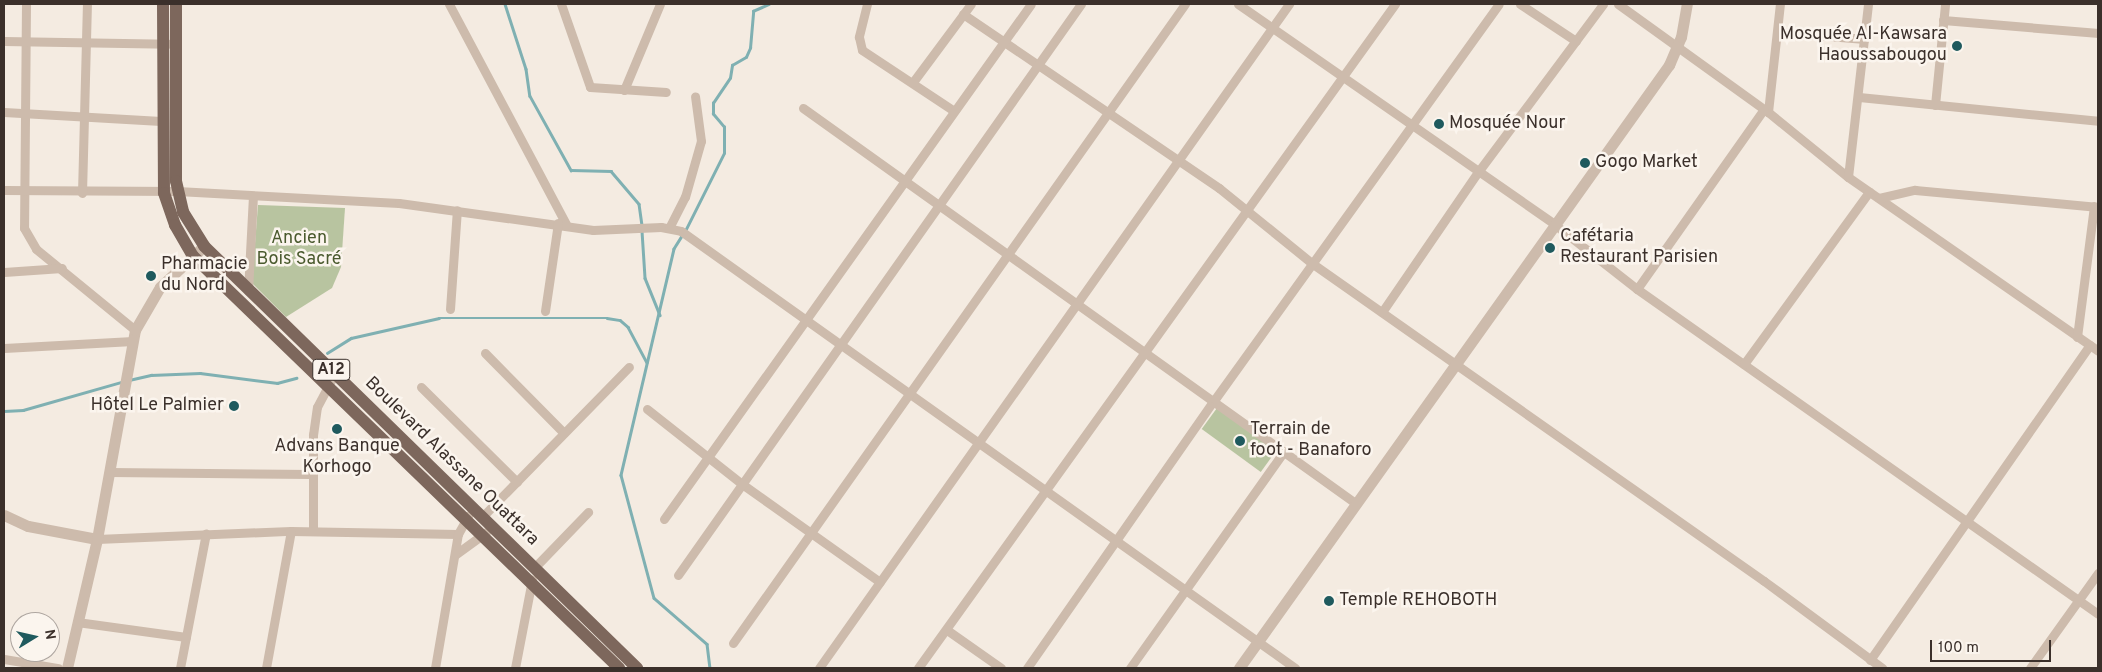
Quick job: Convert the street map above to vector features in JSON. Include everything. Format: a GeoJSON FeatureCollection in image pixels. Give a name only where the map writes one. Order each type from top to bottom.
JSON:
{"type":"FeatureCollection","features":[{"type":"Feature","properties":{"kind":"main road","name":"Boulevard Alassane Ouattara"},"geometry":{"type":"LineString","coordinates":[[163,4],[164,193],[175,225],[193,256],[233,285],[482,517],[619,668]]}},
{"type":"Feature","properties":{"kind":"main road","name":"Boulevard Alassane Ouattara"},"geometry":{"type":"LineString","coordinates":[[176,4],[175,44],[165,114],[177,191],[183,212],[204,246],[233,285],[248,291],[463,521],[534,574],[637,668]]}},
{"type":"Feature","properties":{"kind":"street"},"geometry":{"type":"LineString","coordinates":[[26,4],[24,42],[24,228],[29,239],[134,335]]}},
{"type":"Feature","properties":{"kind":"street"},"geometry":{"type":"LineString","coordinates":[[82,193],[87,119],[87,4]]}},
{"type":"Feature","properties":{"kind":"street"},"geometry":{"type":"LineString","coordinates":[[449,4],[562,223],[544,311]]}},
{"type":"Feature","properties":{"kind":"street"},"geometry":{"type":"LineString","coordinates":[[561,4],[590,86],[666,92]]}},
{"type":"Feature","properties":{"kind":"street"},"geometry":{"type":"LineString","coordinates":[[624,90],[660,4]]}},
{"type":"Feature","properties":{"kind":"street"},"geometry":{"type":"LineString","coordinates":[[866,4],[859,37],[862,50],[913,82],[954,111]]}},
{"type":"Feature","properties":{"kind":"street"},"geometry":{"type":"LineString","coordinates":[[913,82],[971,4]]}},
{"type":"Feature","properties":{"kind":"street"},"geometry":{"type":"LineString","coordinates":[[664,519],[808,321],[904,181],[1030,4]]}},
{"type":"Feature","properties":{"kind":"street"},"geometry":{"type":"LineString","coordinates":[[678,575],[1035,66],[1081,4]]}},
{"type":"Feature","properties":{"kind":"street"},"geometry":{"type":"LineString","coordinates":[[733,643],[814,534],[908,394],[1108,116],[1185,4]]}},
{"type":"Feature","properties":{"kind":"street"},"geometry":{"type":"LineString","coordinates":[[1238,4],[1554,224],[1637,289],[2098,614]]}},
{"type":"Feature","properties":{"kind":"street"},"geometry":{"type":"LineString","coordinates":[[819,668],[977,444],[1078,306],[1289,4]]}},
{"type":"Feature","properties":{"kind":"street"},"geometry":{"type":"LineString","coordinates":[[918,668],[1047,492],[1342,75],[1395,4]]}},
{"type":"Feature","properties":{"kind":"street"},"geometry":{"type":"LineString","coordinates":[[1027,668],[1215,399],[1499,4]]}},
{"type":"Feature","properties":{"kind":"street"},"geometry":{"type":"LineString","coordinates":[[1520,4],[1576,41]]}},
{"type":"Feature","properties":{"kind":"street"},"geometry":{"type":"LineString","coordinates":[[1382,312],[1478,172],[1603,4]]}},
{"type":"Feature","properties":{"kind":"street"},"geometry":{"type":"LineString","coordinates":[[1618,4],[1766,111],[1848,177],[2098,350]]}},
{"type":"Feature","properties":{"kind":"street"},"geometry":{"type":"LineString","coordinates":[[1239,668],[1453,363],[1669,65],[1677,48],[1687,4]]}},
{"type":"Feature","properties":{"kind":"street"},"geometry":{"type":"LineString","coordinates":[[1637,289],[1766,111],[1780,4]]}},
{"type":"Feature","properties":{"kind":"street"},"geometry":{"type":"LineString","coordinates":[[1848,177],[1859,97],[1868,4]]}},
{"type":"Feature","properties":{"kind":"street"},"geometry":{"type":"LineString","coordinates":[[1934,105],[1945,4]]}},
{"type":"Feature","properties":{"kind":"street"},"geometry":{"type":"LineString","coordinates":[[963,14],[1003,44],[1108,116],[1180,161],[1246,210],[1313,264],[1882,668]]}},
{"type":"Feature","properties":{"kind":"street"},"geometry":{"type":"LineString","coordinates":[[1943,20],[2098,33]]}},
{"type":"Feature","properties":{"kind":"street"},"geometry":{"type":"LineString","coordinates":[[1777,32],[1865,39]]}},
{"type":"Feature","properties":{"kind":"street"},"geometry":{"type":"LineString","coordinates":[[4,41],[87,44],[175,44]]}},
{"type":"Feature","properties":{"kind":"street"},"geometry":{"type":"LineString","coordinates":[[669,228],[685,197],[701,141],[695,96]]}},
{"type":"Feature","properties":{"kind":"street"},"geometry":{"type":"LineString","coordinates":[[1859,97],[2098,121]]}},
{"type":"Feature","properties":{"kind":"street"},"geometry":{"type":"LineString","coordinates":[[803,108],[1007,256],[1215,399],[1354,502]]}},
{"type":"Feature","properties":{"kind":"street"},"geometry":{"type":"LineString","coordinates":[[4,112],[87,119],[165,114]]}},
{"type":"Feature","properties":{"kind":"street"},"geometry":{"type":"LineString","coordinates":[[4,190],[82,193],[164,193],[177,191],[399,203],[562,223],[593,230],[652,227],[681,231],[977,444],[1295,668]]}},
{"type":"Feature","properties":{"kind":"street"},"geometry":{"type":"LineString","coordinates":[[1879,198],[1916,190],[2096,206],[2077,337]]}},
{"type":"Feature","properties":{"kind":"street"},"geometry":{"type":"LineString","coordinates":[[1744,364],[1869,192]]}},
{"type":"Feature","properties":{"kind":"street"},"geometry":{"type":"LineString","coordinates":[[248,291],[252,196]]}},
{"type":"Feature","properties":{"kind":"street"},"geometry":{"type":"LineString","coordinates":[[450,309],[457,210]]}},
{"type":"Feature","properties":{"kind":"street"},"geometry":{"type":"LineString","coordinates":[[67,668],[97,539],[134,335],[160,287],[204,246]]}},
{"type":"Feature","properties":{"kind":"street"},"geometry":{"type":"LineString","coordinates":[[4,272],[62,268]]}},
{"type":"Feature","properties":{"kind":"street"},"geometry":{"type":"LineString","coordinates":[[4,348],[134,335]]}},
{"type":"Feature","properties":{"kind":"street"},"geometry":{"type":"LineString","coordinates":[[1870,660],[1965,521],[2090,345]]}},
{"type":"Feature","properties":{"kind":"street"},"geometry":{"type":"LineString","coordinates":[[485,353],[564,433]]}},
{"type":"Feature","properties":{"kind":"street"},"geometry":{"type":"LineString","coordinates":[[435,668],[458,534],[463,521],[482,517],[629,367]]}},
{"type":"Feature","properties":{"kind":"street"},"geometry":{"type":"LineString","coordinates":[[314,531],[311,474],[317,408],[331,378]]}},
{"type":"Feature","properties":{"kind":"street"},"geometry":{"type":"LineString","coordinates":[[421,387],[517,482]]}},
{"type":"Feature","properties":{"kind":"street"},"geometry":{"type":"LineString","coordinates":[[647,409],[742,484],[880,582]]}},
{"type":"Feature","properties":{"kind":"street"},"geometry":{"type":"LineString","coordinates":[[1130,668],[1284,451]]}},
{"type":"Feature","properties":{"kind":"street"},"geometry":{"type":"LineString","coordinates":[[110,472],[311,474]]}},
{"type":"Feature","properties":{"kind":"street"},"geometry":{"type":"LineString","coordinates":[[515,668],[534,574],[588,512]]}},
{"type":"Feature","properties":{"kind":"street"},"geometry":{"type":"LineString","coordinates":[[4,515],[28,526],[97,539],[206,533],[314,531],[458,534]]}},
{"type":"Feature","properties":{"kind":"street"},"geometry":{"type":"LineString","coordinates":[[456,554],[482,537],[482,517]]}},
{"type":"Feature","properties":{"kind":"street"},"geometry":{"type":"LineString","coordinates":[[266,668],[291,532]]}},
{"type":"Feature","properties":{"kind":"street"},"geometry":{"type":"LineString","coordinates":[[180,668],[206,533]]}},
{"type":"Feature","properties":{"kind":"street"},"geometry":{"type":"LineString","coordinates":[[2030,668],[2098,573]]}},
{"type":"Feature","properties":{"kind":"street"},"geometry":{"type":"LineString","coordinates":[[78,622],[186,637]]}},
{"type":"Feature","properties":{"kind":"street"},"geometry":{"type":"LineString","coordinates":[[947,630],[1002,668]]}},
{"type":"Feature","properties":{"kind":"street"},"geometry":{"type":"LineString","coordinates":[[4,659],[58,668]]}},
{"type":"Feature","properties":{"kind":"green space","name":"Ancien Bois Sacré"},"geometry":{"type":"Polygon","coordinates":[[[258,205],[345,208],[341,267],[332,288],[286,317],[252,283],[258,205]]]}},
{"type":"Feature","properties":{"kind":"green space","name":"Terrain de foot - Banaforo"},"geometry":{"type":"Polygon","coordinates":[[[1217,408],[1276,451],[1261,472],[1202,429],[1217,408]]]}},
{"type":"Feature","properties":{"kind":"waterway"},"geometry":{"type":"LineString","coordinates":[[505,4],[526,69],[530,96],[571,170],[611,171],[639,204],[642,225]]}},
{"type":"Feature","properties":{"kind":"waterway"},"geometry":{"type":"LineString","coordinates":[[685,231],[724,153],[724,127],[713,114],[713,103],[730,78],[732,65],[746,57],[750,48],[753,11],[769,4]]}},
{"type":"Feature","properties":{"kind":"waterway"},"geometry":{"type":"LineString","coordinates":[[642,231],[645,278],[660,315]]}},
{"type":"Feature","properties":{"kind":"waterway"},"geometry":{"type":"LineString","coordinates":[[682,236],[674,249],[621,475],[654,598],[707,644],[710,668]]}},
{"type":"Feature","properties":{"kind":"waterway"},"geometry":{"type":"LineString","coordinates":[[327,353],[351,338],[439,318],[607,318],[620,320],[628,327],[647,362]]}},
{"type":"Feature","properties":{"kind":"waterway"},"geometry":{"type":"LineString","coordinates":[[129,380],[151,375],[200,373],[277,383],[296,378]]}},
{"type":"Feature","properties":{"kind":"waterway"},"geometry":{"type":"LineString","coordinates":[[4,411],[23,410],[121,382]]}},
{"type":"Feature","properties":{"kind":"place","name":"Mosquée Al-Kawsara Haoussabougou"},"geometry":{"type":"Point","coordinates":[1957,46]}},
{"type":"Feature","properties":{"kind":"place","name":"Mosquée Nour"},"geometry":{"type":"Point","coordinates":[1439,124]}},
{"type":"Feature","properties":{"kind":"place","name":"Gogo Market"},"geometry":{"type":"Point","coordinates":[1585,163]}},
{"type":"Feature","properties":{"kind":"place","name":"Cafétaria Restaurant Parisien"},"geometry":{"type":"Point","coordinates":[1550,248]}},
{"type":"Feature","properties":{"kind":"place","name":"Pharmacie du Nord"},"geometry":{"type":"Point","coordinates":[151,276]}},
{"type":"Feature","properties":{"kind":"place","name":"Hôtel Le Palmier"},"geometry":{"type":"Point","coordinates":[234,406]}},
{"type":"Feature","properties":{"kind":"place","name":"Advans Banque Korhogo"},"geometry":{"type":"Point","coordinates":[337,429]}},
{"type":"Feature","properties":{"kind":"place","name":"Terrain de foot - Banaforo"},"geometry":{"type":"Point","coordinates":[1240,441]}},
{"type":"Feature","properties":{"kind":"place","name":"Temple REHOBOTH"},"geometry":{"type":"Point","coordinates":[1329,601]}}]}
